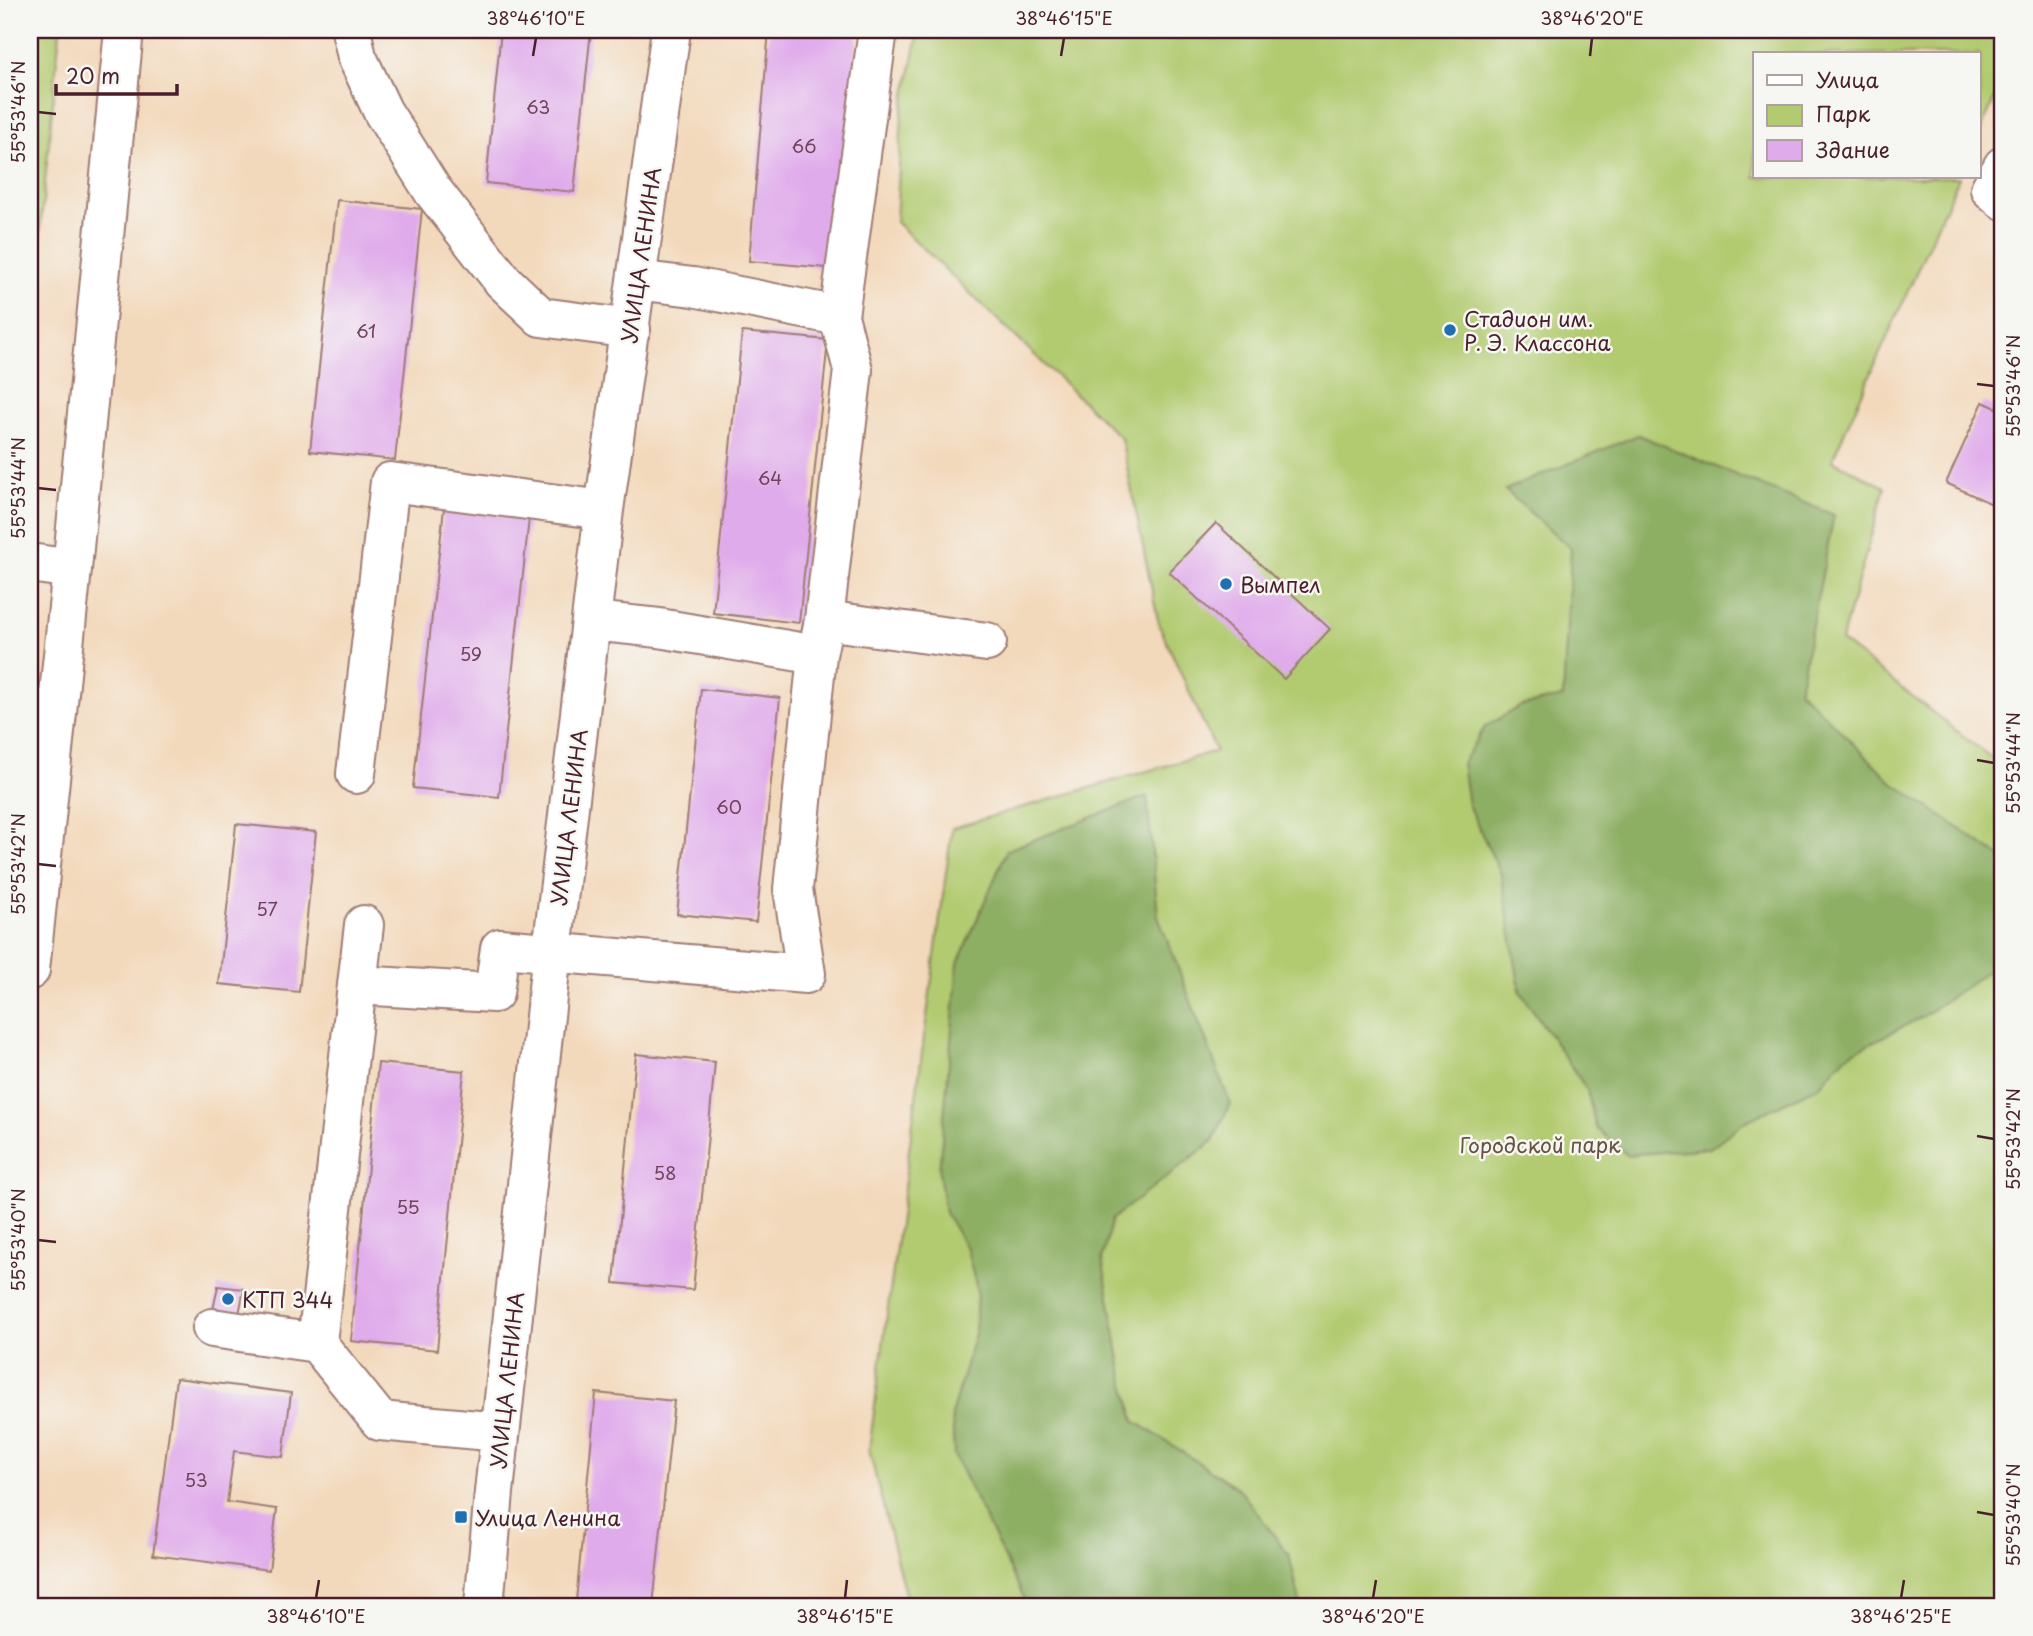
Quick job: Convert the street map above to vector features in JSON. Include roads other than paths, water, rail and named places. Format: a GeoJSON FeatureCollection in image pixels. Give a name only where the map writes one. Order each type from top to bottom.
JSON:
{"type":"FeatureCollection","features":[{"type":"Feature","properties":{"kind":"street"},"geometry":{"type":"LineString","coordinates":[[30,970],[124,30]]}},
{"type":"Feature","properties":{"kind":"street"},"geometry":{"type":"LineString","coordinates":[[351,30],[357,57],[383,112],[433,191],[503,281],[541,317],[631,329]]}},
{"type":"Feature","properties":{"kind":"street","name":"УЛИЦА ЛЕНИНА"},"geometry":{"type":"LineString","coordinates":[[484,1606],[552,951],[604,510],[671,30]]}},
{"type":"Feature","properties":{"kind":"street"},"geometry":{"type":"LineString","coordinates":[[357,985],[494,993],[500,948],[806,974],[793,888],[853,370],[839,316],[878,30]]}},
{"type":"Feature","properties":{"kind":"street"},"geometry":{"type":"LineString","coordinates":[[2003,166],[1990,189],[2003,200]]}},
{"type":"Feature","properties":{"kind":"street"},"geometry":{"type":"LineString","coordinates":[[636,280],[693,287],[839,316]]}},
{"type":"Feature","properties":{"kind":"street"},"geometry":{"type":"LineString","coordinates":[[356,774],[390,482],[604,510]]}},
{"type":"Feature","properties":{"kind":"street"},"geometry":{"type":"LineString","coordinates":[[30,563],[72,569]]}},
{"type":"Feature","properties":{"kind":"street"},"geometry":{"type":"LineString","coordinates":[[592,621],[659,628],[820,637],[987,642]]}},
{"type":"Feature","properties":{"kind":"street"},"geometry":{"type":"LineString","coordinates":[[317,1343],[364,925]]}},
{"type":"Feature","properties":{"kind":"street"},"geometry":{"type":"LineString","coordinates":[[212,1328],[317,1343],[380,1421],[500,1432]]}},
{"type":"Feature","properties":{"kind":"place","name":"Стадион им. Р. Э. Классона"},"geometry":{"type":"Point","coordinates":[1450,330]}},
{"type":"Feature","properties":{"kind":"place","name":"Вымпел"},"geometry":{"type":"Point","coordinates":[1226,584]}},
{"type":"Feature","properties":{"kind":"place","name":"КТП 344"},"geometry":{"type":"Point","coordinates":[228,1299]}},
{"type":"Feature","properties":{"kind":"place","name":"Улица Ленина"},"geometry":{"type":"Point","coordinates":[461,1517]}},
{"type":"Feature","properties":{"kind":"park label","name":"Городской парк"},"geometry":{"type":"Point","coordinates":[1540,1144]}}]}
